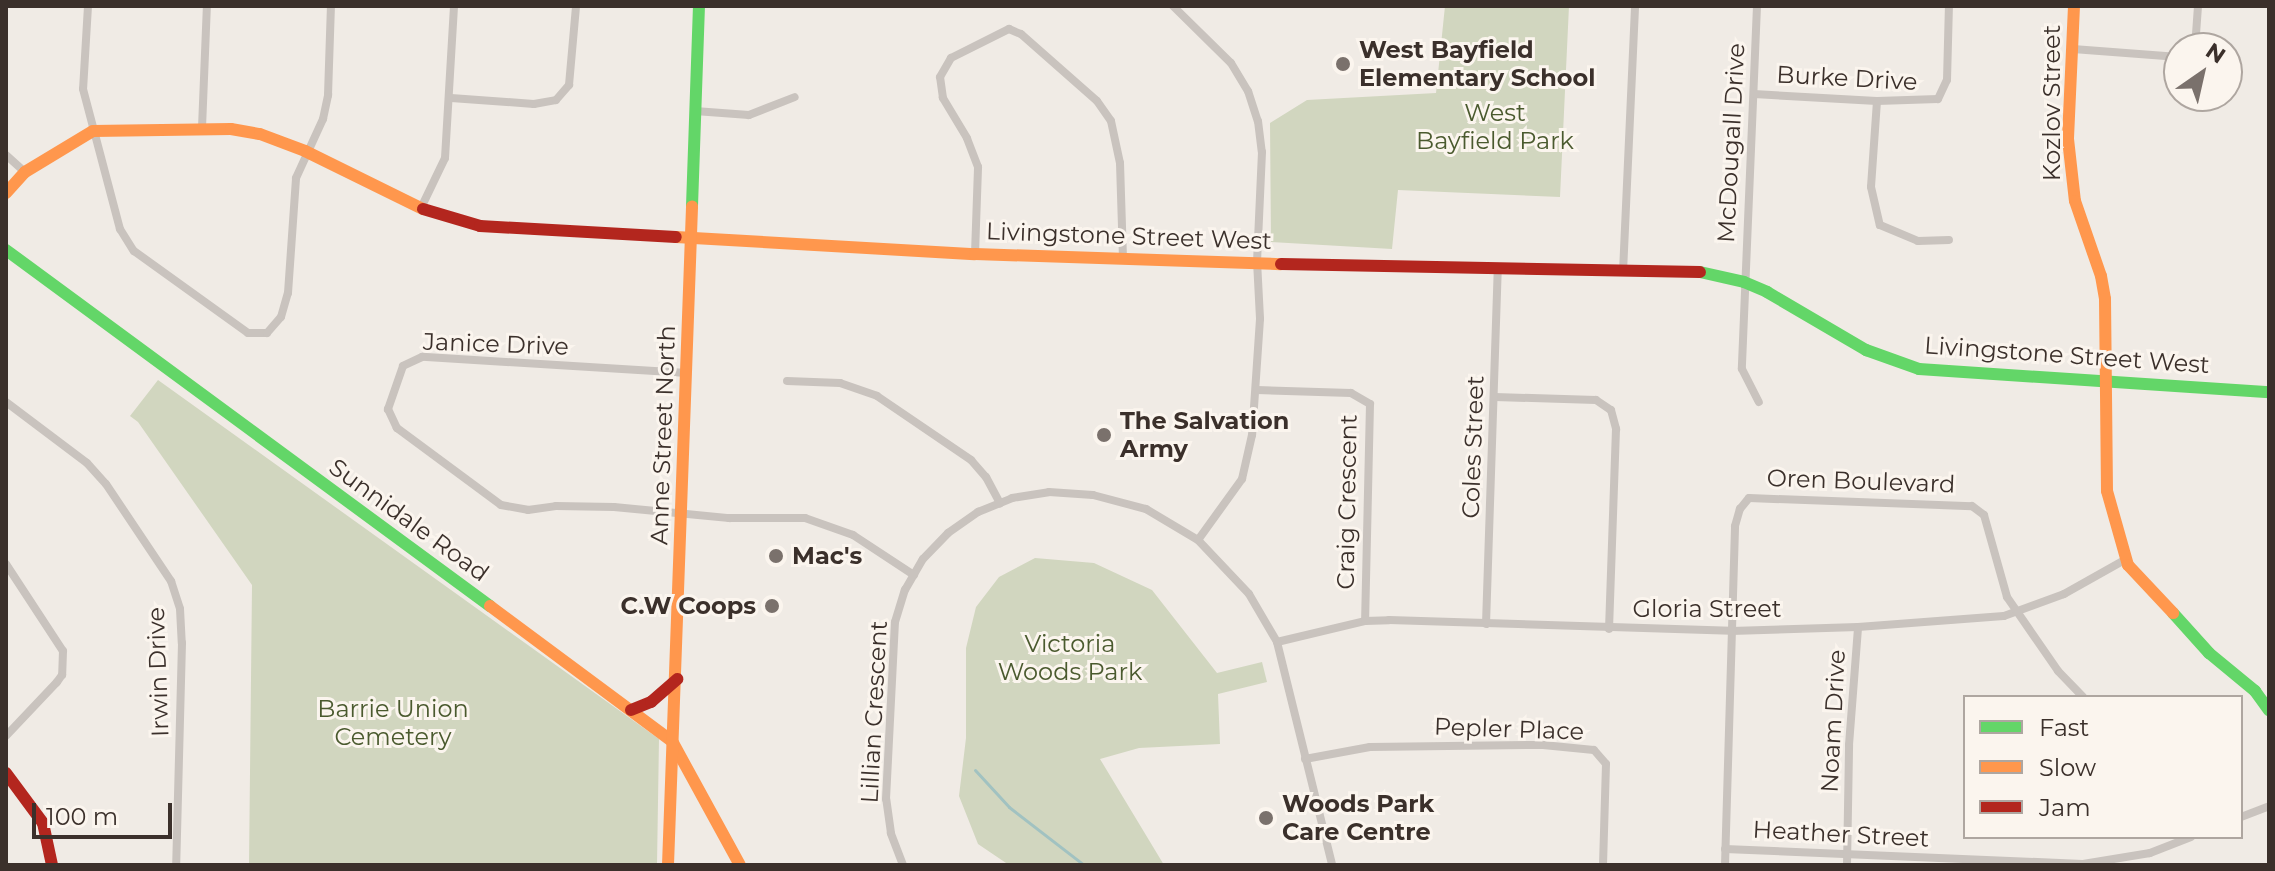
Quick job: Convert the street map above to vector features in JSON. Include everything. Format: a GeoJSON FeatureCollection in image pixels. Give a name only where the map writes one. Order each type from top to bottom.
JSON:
{"type":"FeatureCollection","features":[{"type":"Feature","properties":{"kind":"street"},"geometry":{"type":"LineString","coordinates":[[88,6],[83,89],[120,229],[134,251],[248,333],[267,333],[281,317],[288,293],[291,204],[305,151],[323,119],[328,95],[331,6]]}},
{"type":"Feature","properties":{"kind":"street"},"geometry":{"type":"LineString","coordinates":[[202,128],[207,6]]}},
{"type":"Feature","properties":{"kind":"street"},"geometry":{"type":"LineString","coordinates":[[421,208],[445,158],[451,98],[454,6]]}},
{"type":"Feature","properties":{"kind":"street"},"geometry":{"type":"LineString","coordinates":[[451,98],[534,104],[556,100],[569,85],[576,6]]}},
{"type":"Feature","properties":{"kind":"street","name":"Anne Street North"},"geometry":{"type":"LineString","coordinates":[[668,865],[687,373],[688,238],[699,6]]}},
{"type":"Feature","properties":{"kind":"street"},"geometry":{"type":"LineString","coordinates":[[1173,6],[1231,63],[1248,91],[1258,121],[1262,152],[1257,261],[1260,319],[1252,435],[1242,479],[1198,540]]}},
{"type":"Feature","properties":{"kind":"street"},"geometry":{"type":"LineString","coordinates":[[1623,272],[1635,6]]}},
{"type":"Feature","properties":{"kind":"street","name":"McDougall Drive"},"geometry":{"type":"LineString","coordinates":[[1757,6],[1742,369],[1759,402]]}},
{"type":"Feature","properties":{"kind":"street","name":"Burke Drive"},"geometry":{"type":"LineString","coordinates":[[1754,94],[1931,102],[1941,95],[1947,80],[1949,6]]}},
{"type":"Feature","properties":{"kind":"street","name":"Kozlov Street"},"geometry":{"type":"LineString","coordinates":[[2074,6],[2068,139],[2075,201],[2101,276],[2105,299],[2107,491],[2126,559],[2209,653],[2255,691],[2269,710]]}},
{"type":"Feature","properties":{"kind":"street"},"geometry":{"type":"LineString","coordinates":[[2196,32],[2198,6]]}},
{"type":"Feature","properties":{"kind":"street"},"geometry":{"type":"LineString","coordinates":[[975,254],[978,167],[967,138],[943,98],[940,77],[951,58],[1009,29],[1021,34],[1097,101],[1111,121],[1120,163],[1123,257]]}},
{"type":"Feature","properties":{"kind":"street"},"geometry":{"type":"LineString","coordinates":[[2073,49],[2163,56]]}},
{"type":"Feature","properties":{"kind":"street"},"geometry":{"type":"LineString","coordinates":[[695,111],[749,115],[795,97]]}},
{"type":"Feature","properties":{"kind":"street"},"geometry":{"type":"LineString","coordinates":[[1877,101],[1871,187],[1880,225],[1918,241],[1949,240]]}},
{"type":"Feature","properties":{"kind":"street","name":"Livingstone Street West"},"geometry":{"type":"LineString","coordinates":[[6,193],[25,172],[93,131],[202,128],[260,134],[305,151],[421,208],[480,226],[975,254],[1498,271],[1693,271],[1744,282],[1784,300],[1866,350],[1919,369],[2269,392]]}},
{"type":"Feature","properties":{"kind":"street"},"geometry":{"type":"LineString","coordinates":[[6,155],[25,172]]}},
{"type":"Feature","properties":{"kind":"street","name":"Sunnidale Road"},"geometry":{"type":"LineString","coordinates":[[6,250],[672,741],[740,865]]}},
{"type":"Feature","properties":{"kind":"street","name":"Coles Street"},"geometry":{"type":"LineString","coordinates":[[1486,624],[1498,271]]}},
{"type":"Feature","properties":{"kind":"street","name":"Janice Drive"},"geometry":{"type":"LineString","coordinates":[[687,373],[422,357],[403,366],[388,409],[397,428],[501,505],[528,510],[556,506],[614,507],[682,515],[805,518],[853,535],[914,575]]}},
{"type":"Feature","properties":{"kind":"street"},"geometry":{"type":"LineString","coordinates":[[787,381],[840,383],[877,396],[971,460],[986,477],[1000,503]]}},
{"type":"Feature","properties":{"kind":"street","name":"Craig Crescent"},"geometry":{"type":"LineString","coordinates":[[1257,390],[1351,393],[1370,404],[1365,621]]}},
{"type":"Feature","properties":{"kind":"street"},"geometry":{"type":"LineString","coordinates":[[1495,397],[1596,400],[1611,410],[1616,429],[1609,629]]}},
{"type":"Feature","properties":{"kind":"street","name":"Irwin Drive"},"geometry":{"type":"LineString","coordinates":[[6,402],[87,463],[106,484],[171,581],[180,609],[182,643],[176,865]]}},
{"type":"Feature","properties":{"kind":"street","name":"Lillian Crescent"},"geometry":{"type":"LineString","coordinates":[[903,865],[891,833],[886,799],[895,622],[923,559],[948,533],[978,512],[1000,503],[1049,492],[1107,497],[1146,509],[1198,540],[1249,594],[1277,642],[1332,865]]}},
{"type":"Feature","properties":{"kind":"street","name":"Oren Boulevard"},"geometry":{"type":"LineString","coordinates":[[1725,865],[1736,517],[1745,501],[1756,496],[1972,506],[1984,515],[2007,597],[2076,695]]}},
{"type":"Feature","properties":{"kind":"street","name":"Gloria Street"},"geometry":{"type":"LineString","coordinates":[[1277,642],[1365,621],[1731,631],[1858,627],[2004,616],[2064,594],[2126,559]]}},
{"type":"Feature","properties":{"kind":"street"},"geometry":{"type":"LineString","coordinates":[[6,564],[63,651],[62,675],[6,736]]}},
{"type":"Feature","properties":{"kind":"street","name":"Noam Drive"},"geometry":{"type":"LineString","coordinates":[[1847,860],[1849,745],[1858,627]]}},
{"type":"Feature","properties":{"kind":"street"},"geometry":{"type":"LineString","coordinates":[[631,710],[651,702],[677,679]]}},
{"type":"Feature","properties":{"kind":"street","name":"Pepler Place"},"geometry":{"type":"LineString","coordinates":[[1305,759],[1370,747],[1543,745],[1594,750],[1606,764],[1603,865]]}},
{"type":"Feature","properties":{"kind":"street"},"geometry":{"type":"LineString","coordinates":[[6,773],[43,823],[52,865]]}},
{"type":"Feature","properties":{"kind":"street"},"geometry":{"type":"LineString","coordinates":[[2243,816],[2269,806]]}},
{"type":"Feature","properties":{"kind":"street","name":"Heather Street"},"geometry":{"type":"LineString","coordinates":[[1725,849],[1847,860],[2083,864],[2150,853],[2186,839]]}},
{"type":"Feature","properties":{"kind":"green space","name":"West Bayfield Park"},"geometry":{"type":"Polygon","coordinates":[[[1445,6],[1569,6],[1560,197],[1398,190],[1392,249],[1271,242],[1270,123],[1307,100],[1436,93],[1445,6]]]}},
{"type":"Feature","properties":{"kind":"green space","name":"Barrie Union Cemetery"},"geometry":{"type":"Polygon","coordinates":[[[158,380],[659,739],[657,865],[249,865],[252,585],[138,422],[130,416],[158,380]]]}},
{"type":"Feature","properties":{"kind":"green space","name":"Victoria Woods Park"},"geometry":{"type":"Polygon","coordinates":[[[1035,558],[1094,563],[1152,590],[1217,673],[1262,662],[1267,682],[1218,694],[1220,744],[1139,748],[1100,759],[1164,865],[1009,865],[978,844],[959,796],[966,738],[966,648],[976,607],[999,577],[1035,558]]]}},
{"type":"Feature","properties":{"kind":"waterway"},"geometry":{"type":"LineString","coordinates":[[975,770],[1009,807],[1084,865]]}},
{"type":"Feature","properties":{"kind":"traffic: fast"},"geometry":{"type":"LineString","coordinates":[[692,206],[699,6]]}},
{"type":"Feature","properties":{"kind":"traffic: fast"},"geometry":{"type":"LineString","coordinates":[[6,250],[490,606]]}},
{"type":"Feature","properties":{"kind":"traffic: fast"},"geometry":{"type":"LineString","coordinates":[[1700,272],[1744,282],[1767,292],[1866,350],[1919,369],[2269,392]]}},
{"type":"Feature","properties":{"kind":"traffic: fast"},"geometry":{"type":"LineString","coordinates":[[2173,613],[2209,653],[2255,691],[2269,710]]}},
{"type":"Feature","properties":{"kind":"traffic: slow"},"geometry":{"type":"LineString","coordinates":[[2074,6],[2068,139],[2075,201],[2101,276],[2105,299],[2107,491],[2128,565],[2173,613]]}},
{"type":"Feature","properties":{"kind":"traffic: slow"},"geometry":{"type":"LineString","coordinates":[[6,193],[25,172],[93,131],[231,129],[260,134],[305,151],[423,209]]}},
{"type":"Feature","properties":{"kind":"traffic: slow"},"geometry":{"type":"LineString","coordinates":[[668,865],[692,206]]}},
{"type":"Feature","properties":{"kind":"traffic: slow"},"geometry":{"type":"LineString","coordinates":[[676,237],[975,254],[1281,264]]}},
{"type":"Feature","properties":{"kind":"traffic: slow"},"geometry":{"type":"LineString","coordinates":[[490,606],[672,741],[740,865]]}},
{"type":"Feature","properties":{"kind":"traffic: jam"},"geometry":{"type":"LineString","coordinates":[[423,209],[480,226],[676,237]]}},
{"type":"Feature","properties":{"kind":"traffic: jam"},"geometry":{"type":"LineString","coordinates":[[1281,264],[1700,272]]}},
{"type":"Feature","properties":{"kind":"traffic: jam"},"geometry":{"type":"LineString","coordinates":[[631,710],[651,702],[677,679]]}},
{"type":"Feature","properties":{"kind":"traffic: jam"},"geometry":{"type":"LineString","coordinates":[[6,773],[43,823],[52,865]]}},
{"type":"Feature","properties":{"kind":"place","name":"West Bayfield Elementary School"},"geometry":{"type":"Point","coordinates":[1343,64]}},
{"type":"Feature","properties":{"kind":"place","name":"The Salvation Army"},"geometry":{"type":"Point","coordinates":[1104,435]}},
{"type":"Feature","properties":{"kind":"place","name":"Mac's"},"geometry":{"type":"Point","coordinates":[776,556]}},
{"type":"Feature","properties":{"kind":"place","name":"C.W Coops"},"geometry":{"type":"Point","coordinates":[772,606]}},
{"type":"Feature","properties":{"kind":"place","name":"Woods Park Care Centre"},"geometry":{"type":"Point","coordinates":[1266,818]}}]}
